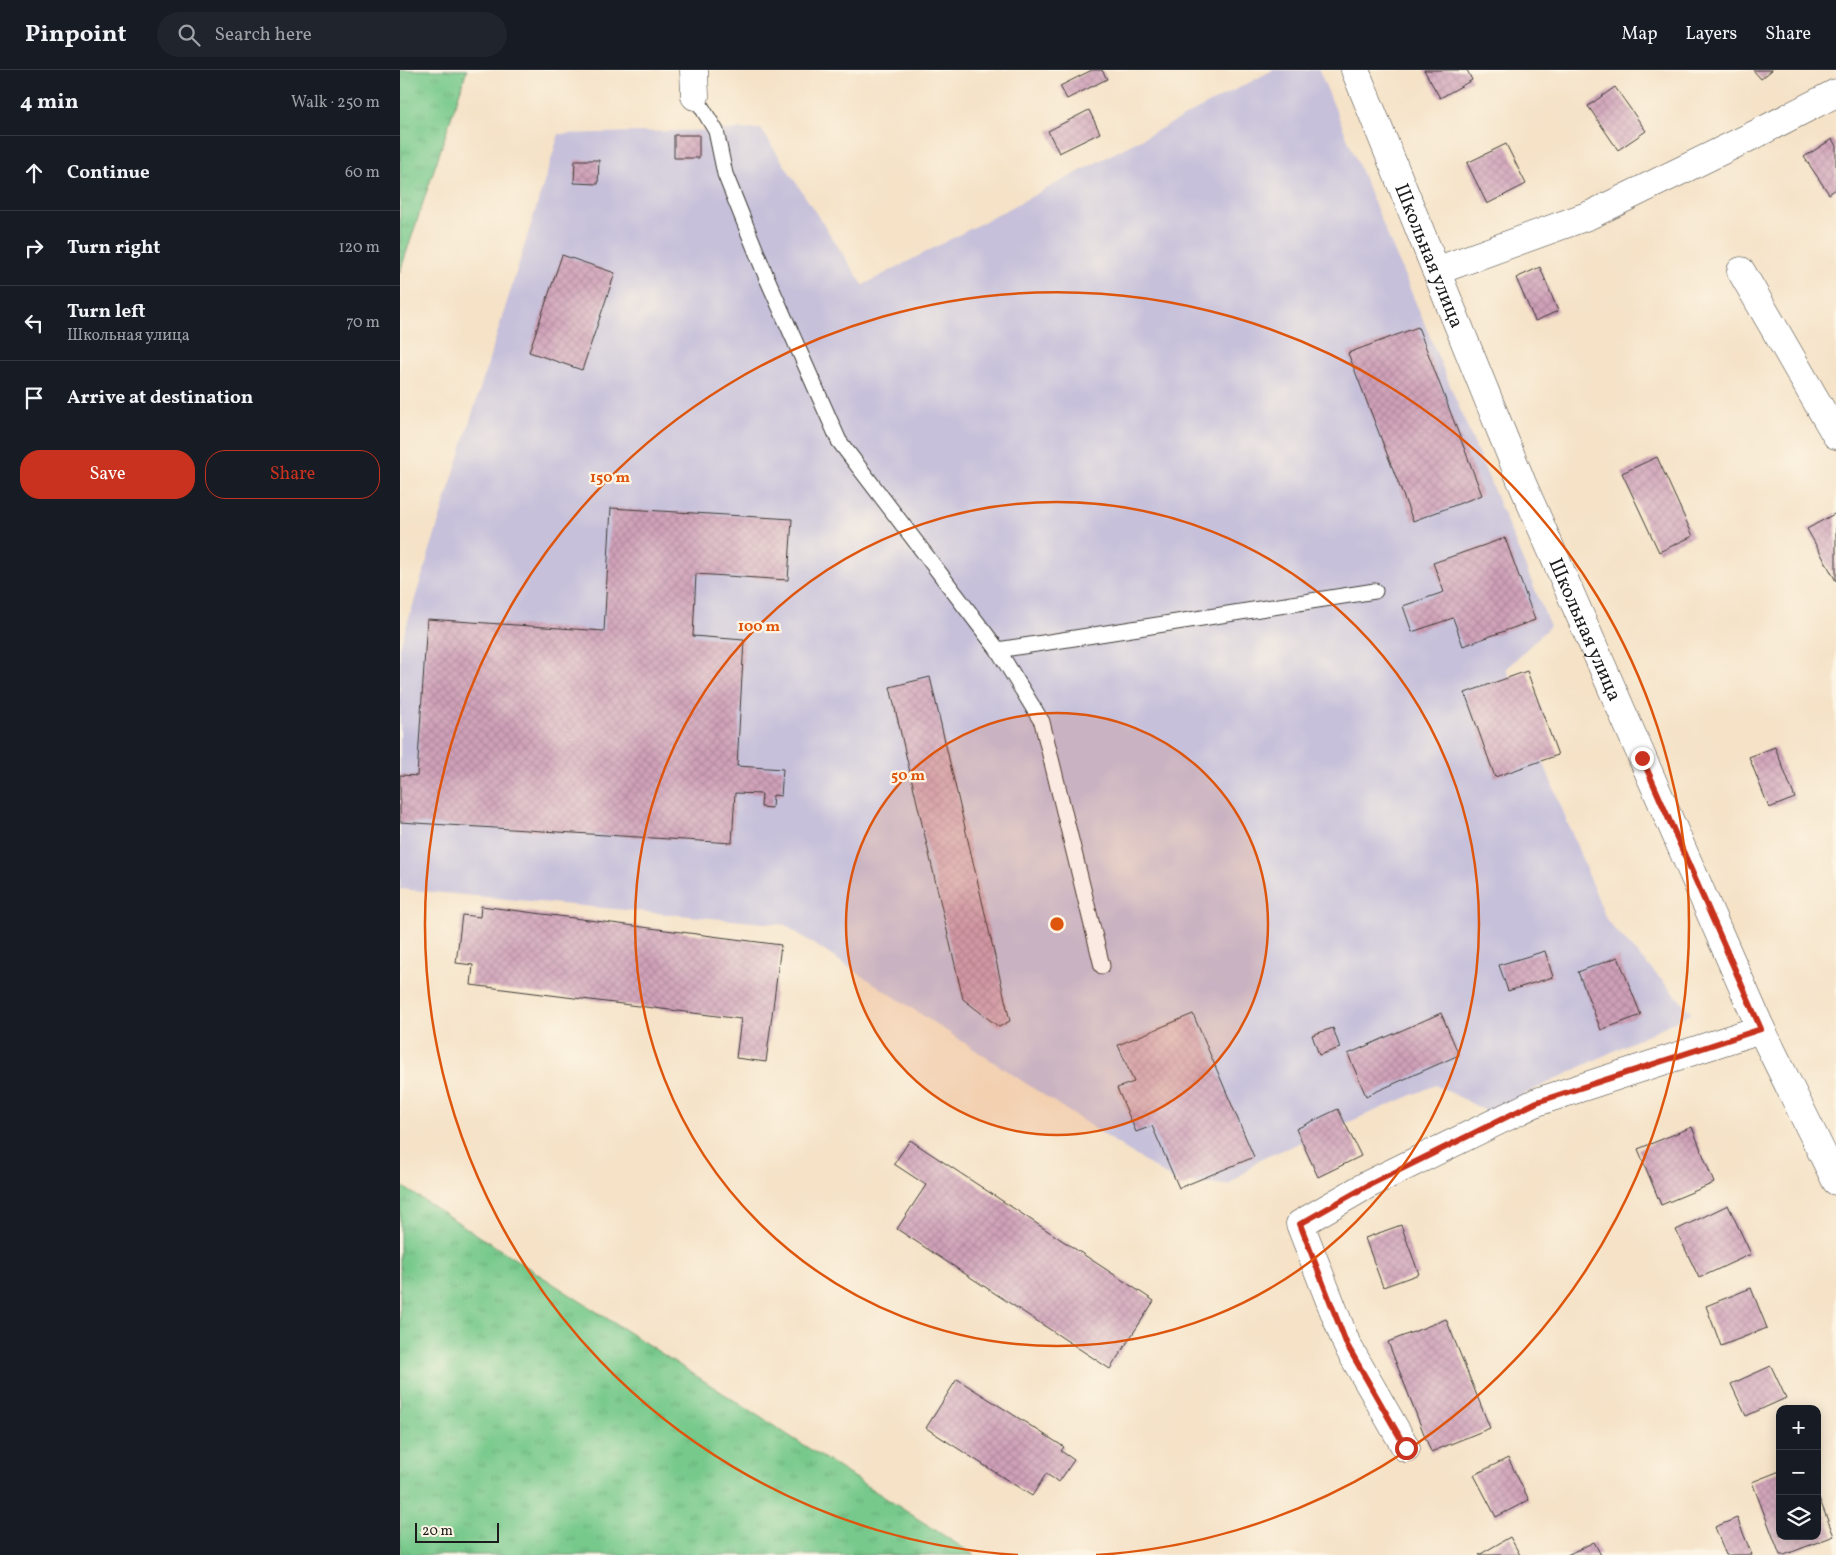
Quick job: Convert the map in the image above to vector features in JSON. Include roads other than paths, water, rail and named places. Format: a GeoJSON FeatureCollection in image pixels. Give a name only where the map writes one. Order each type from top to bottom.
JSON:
{"type":"FeatureCollection","features":[{"type":"Feature","properties":{"kind":"street","name":"Школьная улица"},"geometry":{"type":"LineString","coordinates":[[1355,70],[1522,483],[1761,1029],[1836,1181]]}},
{"type":"Feature","properties":{"kind":"street"},"geometry":{"type":"LineString","coordinates":[[1436,271],[1590,215],[1836,93]]}},
{"type":"Feature","properties":{"kind":"street"},"geometry":{"type":"LineString","coordinates":[[1741,271],[1836,435]]}},
{"type":"Feature","properties":{"kind":"street"},"geometry":{"type":"LineString","coordinates":[[1406,1448],[1347,1345],[1300,1224],[1367,1186],[1537,1102],[1761,1029]]}},
{"type":"Feature","properties":{"kind":"lane"},"geometry":{"type":"LineString","coordinates":[[694,83],[716,131],[725,174],[766,276],[839,440],[998,650],[1042,722],[1102,966]]}},
{"type":"Feature","properties":{"kind":"lane"},"geometry":{"type":"LineString","coordinates":[[998,650],[1375,591]]}}]}
